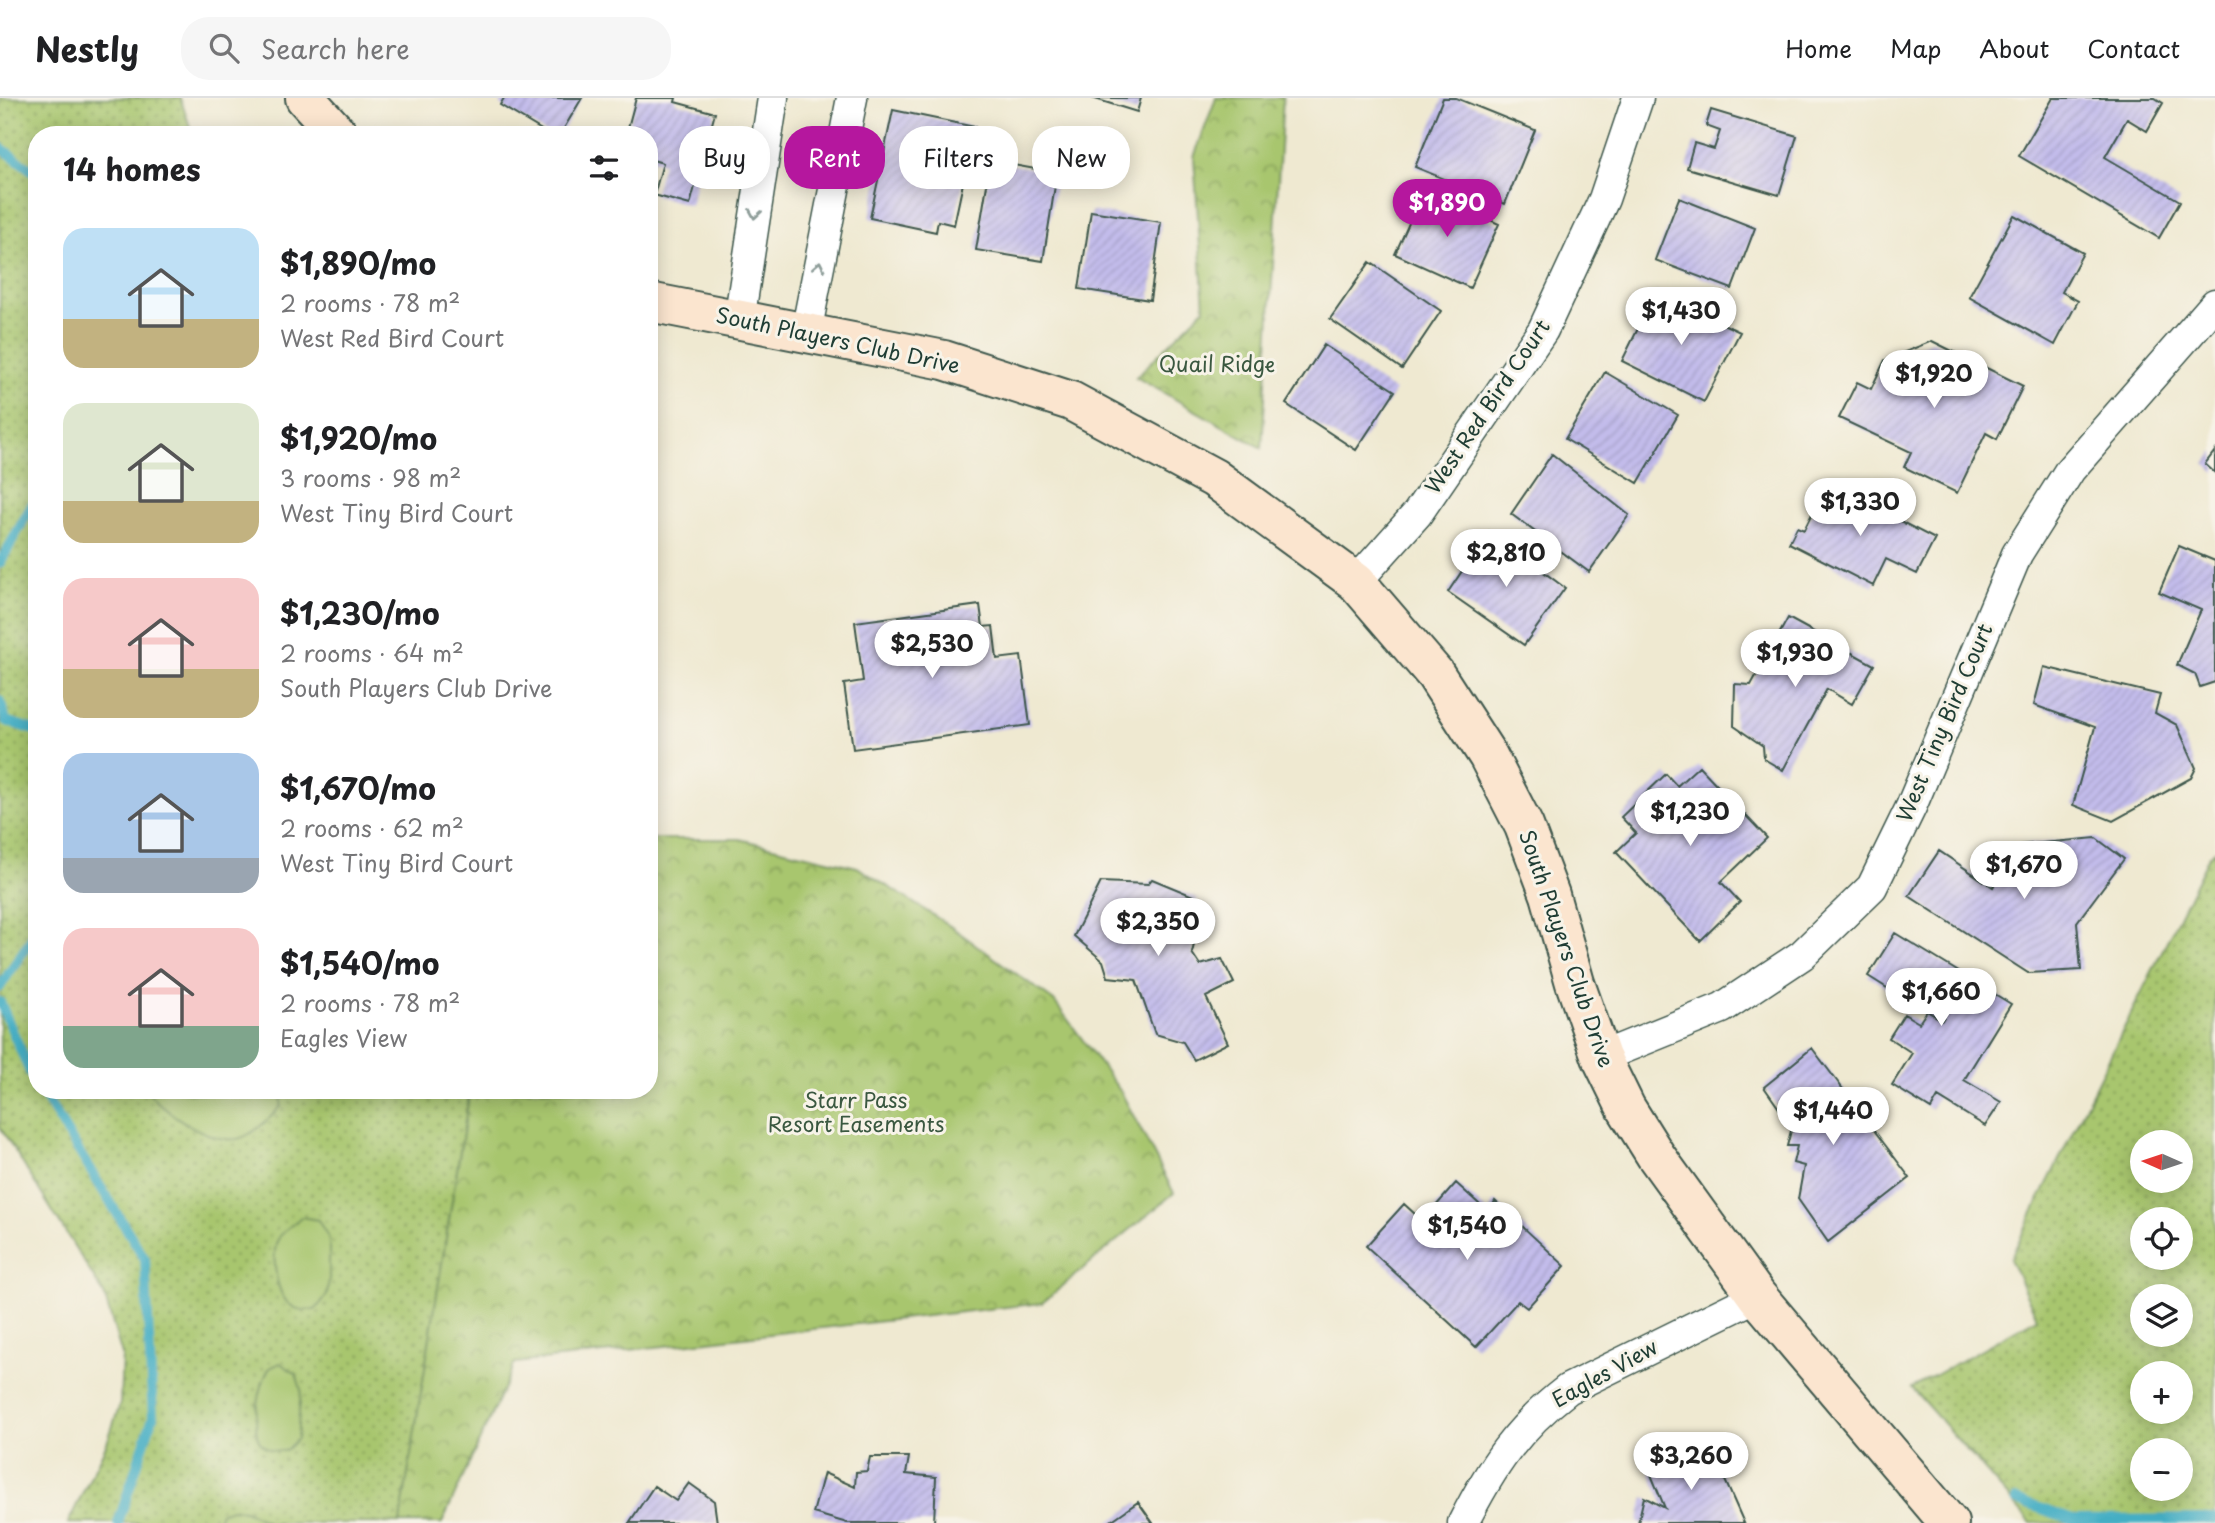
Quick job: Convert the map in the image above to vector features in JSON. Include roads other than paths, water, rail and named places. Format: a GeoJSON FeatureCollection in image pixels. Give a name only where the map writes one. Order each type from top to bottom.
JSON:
{"type":"FeatureCollection","features":[{"type":"Feature","properties":{"kind":"street"},"geometry":{"type":"LineString","coordinates":[[305,98],[331,126]]}},
{"type":"Feature","properties":{"kind":"street"},"geometry":{"type":"LineString","coordinates":[[739,321],[773,98]]}},
{"type":"Feature","properties":{"kind":"street"},"geometry":{"type":"LineString","coordinates":[[806,333],[852,98]]}},
{"type":"Feature","properties":{"kind":"street","name":"West Red Bird Court"},"geometry":{"type":"LineString","coordinates":[[1356,582],[1417,514],[1543,330],[1604,199],[1638,98]]}},
{"type":"Feature","properties":{"kind":"street","name":"South Players Club Drive"},"geometry":{"type":"LineString","coordinates":[[658,304],[944,360],[1071,401],[1214,478],[1356,582],[1435,674],[1488,756],[1524,826],[1550,895],[1575,983],[1601,1057],[1626,1108],[1656,1156],[1757,1296],[1949,1523]]}},
{"type":"Feature","properties":{"kind":"street","name":"West Tiny Bird Court"},"geometry":{"type":"LineString","coordinates":[[1601,1057],[1721,1008],[1802,954],[1872,887],[1911,807],[2017,554],[2070,470],[2215,304]]}},
{"type":"Feature","properties":{"kind":"street","name":"Eagles View"},"geometry":{"type":"LineString","coordinates":[[1462,1523],[1501,1455],[1541,1410],[1568,1389],[1757,1296]]}},
{"type":"Feature","properties":{"kind":"waterway"},"geometry":{"type":"LineString","coordinates":[[0,147],[28,167]]}},
{"type":"Feature","properties":{"kind":"waterway"},"geometry":{"type":"LineString","coordinates":[[0,563],[28,512]]}},
{"type":"Feature","properties":{"kind":"waterway"},"geometry":{"type":"LineString","coordinates":[[0,701],[6,721],[28,728]]}},
{"type":"Feature","properties":{"kind":"waterway"},"geometry":{"type":"LineString","coordinates":[[0,987],[28,944]]}},
{"type":"Feature","properties":{"kind":"waterway"},"geometry":{"type":"LineString","coordinates":[[0,1002],[28,1067]]}},
{"type":"Feature","properties":{"kind":"waterway"},"geometry":{"type":"LineString","coordinates":[[47,1099],[145,1259],[153,1417],[118,1523]]}},
{"type":"Feature","properties":{"kind":"waterway"},"geometry":{"type":"LineString","coordinates":[[2016,1500],[2073,1520],[2215,1519]]}},
{"type":"Feature","properties":{"kind":"park label","name":"Quail Ridge"},"geometry":{"type":"Point","coordinates":[1217,365]}},
{"type":"Feature","properties":{"kind":"park label","name":"Starr Pass Resort Easements"},"geometry":{"type":"Point","coordinates":[856,1113]}}]}
